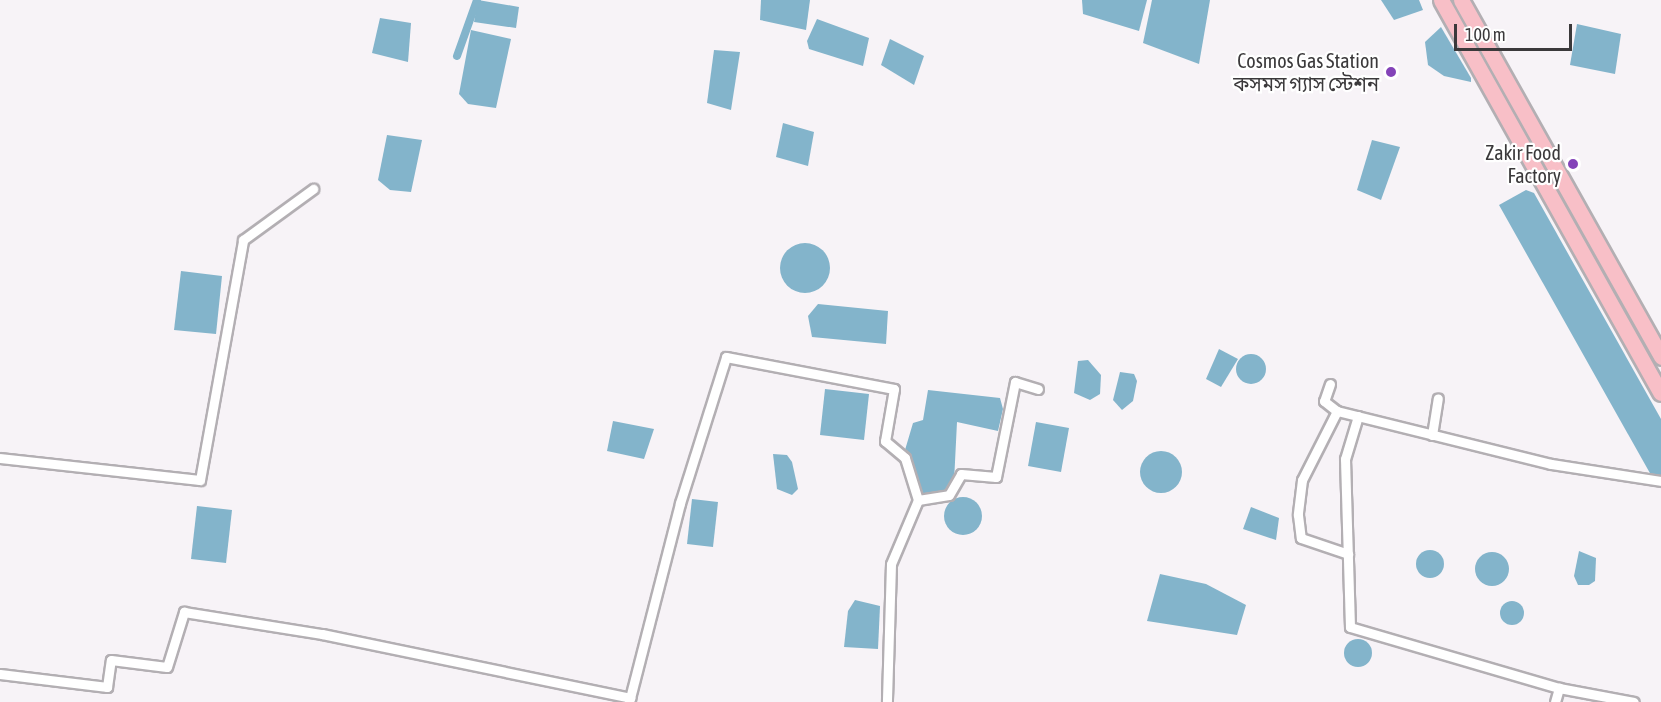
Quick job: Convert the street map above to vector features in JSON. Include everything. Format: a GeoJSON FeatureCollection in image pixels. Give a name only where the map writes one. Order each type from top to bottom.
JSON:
{"type":"FeatureCollection","features":[{"type":"Feature","properties":{"kind":"highway"},"geometry":{"type":"LineString","coordinates":[[1441,0],[1661,393]]}},
{"type":"Feature","properties":{"kind":"highway"},"geometry":{"type":"LineString","coordinates":[[1461,0],[1661,357]]}},
{"type":"Feature","properties":{"kind":"street"},"geometry":{"type":"LineString","coordinates":[[0,458],[200,480],[243,240],[313,189]]}},
{"type":"Feature","properties":{"kind":"street"},"geometry":{"type":"LineString","coordinates":[[0,674],[107,687],[111,660],[167,667],[184,612],[322,634],[630,700],[680,503],[726,357],[894,389],[885,441],[905,458],[918,500],[891,564],[888,702]]}},
{"type":"Feature","properties":{"kind":"street"},"geometry":{"type":"LineString","coordinates":[[918,500],[949,495],[961,474],[996,477],[1015,382],[1038,389]]}},
{"type":"Feature","properties":{"kind":"street"},"geometry":{"type":"LineString","coordinates":[[1330,384],[1324,401],[1337,411],[1551,464],[1661,481]]}},
{"type":"Feature","properties":{"kind":"street"},"geometry":{"type":"LineString","coordinates":[[1432,435],[1438,398]]}},
{"type":"Feature","properties":{"kind":"street"},"geometry":{"type":"LineString","coordinates":[[1337,411],[1302,480],[1298,515],[1301,538],[1348,554]]}},
{"type":"Feature","properties":{"kind":"street"},"geometry":{"type":"LineString","coordinates":[[1358,416],[1345,459],[1350,627],[1559,688],[1634,702]]}},
{"type":"Feature","properties":{"kind":"street"},"geometry":{"type":"LineString","coordinates":[[1555,702],[1559,688]]}},
{"type":"Feature","properties":{"kind":"water"},"geometry":{"type":"Polygon","coordinates":[[[478,0],[519,7],[516,28],[474,22],[478,0]]]}},
{"type":"Feature","properties":{"kind":"water"},"geometry":{"type":"Polygon","coordinates":[[[761,0],[810,0],[806,30],[760,20],[761,0]]]}},
{"type":"Feature","properties":{"kind":"water"},"geometry":{"type":"Polygon","coordinates":[[[1082,0],[1147,0],[1139,31],[1083,14],[1082,0]]]}},
{"type":"Feature","properties":{"kind":"water"},"geometry":{"type":"Polygon","coordinates":[[[1152,0],[1210,0],[1199,64],[1143,43],[1152,0]]]}},
{"type":"Feature","properties":{"kind":"water"},"geometry":{"type":"Polygon","coordinates":[[[1381,0],[1419,0],[1423,10],[1394,20],[1381,0]]]}},
{"type":"Feature","properties":{"kind":"water"},"geometry":{"type":"Polygon","coordinates":[[[380,18],[411,23],[408,62],[372,53],[380,18]]]}},
{"type":"Feature","properties":{"kind":"water"},"geometry":{"type":"Polygon","coordinates":[[[817,19],[869,38],[863,66],[809,49],[807,41],[817,19]]]}},
{"type":"Feature","properties":{"kind":"water"},"geometry":{"type":"Polygon","coordinates":[[[1577,24],[1621,34],[1615,74],[1570,65],[1577,24]]]}},
{"type":"Feature","properties":{"kind":"water"},"geometry":{"type":"Polygon","coordinates":[[[1441,27],[1471,78],[1471,82],[1444,76],[1428,65],[1425,42],[1441,27]]]}},
{"type":"Feature","properties":{"kind":"water"},"geometry":{"type":"Polygon","coordinates":[[[471,30],[511,39],[496,108],[468,104],[459,94],[471,30]]]}},
{"type":"Feature","properties":{"kind":"water"},"geometry":{"type":"Polygon","coordinates":[[[890,39],[924,56],[914,85],[881,65],[890,39]]]}},
{"type":"Feature","properties":{"kind":"water"},"geometry":{"type":"Polygon","coordinates":[[[714,50],[740,52],[731,110],[707,103],[714,50]]]}},
{"type":"Feature","properties":{"kind":"water"},"geometry":{"type":"Polygon","coordinates":[[[783,123],[814,132],[808,166],[776,157],[783,123]]]}},
{"type":"Feature","properties":{"kind":"water"},"geometry":{"type":"Polygon","coordinates":[[[387,135],[422,140],[411,192],[390,190],[378,180],[387,135]]]}},
{"type":"Feature","properties":{"kind":"water"},"geometry":{"type":"Polygon","coordinates":[[[1372,140],[1400,147],[1381,200],[1357,190],[1372,140]]]}},
{"type":"Feature","properties":{"kind":"water"},"geometry":{"type":"Polygon","coordinates":[[[1526,190],[1534,193],[1661,419],[1661,477],[1651,475],[1499,205],[1526,190]]]}},
{"type":"Feature","properties":{"kind":"water"},"geometry":{"type":"Polygon","coordinates":[[[805,243],[819,247],[826,254],[830,268],[826,282],[819,289],[805,293],[791,289],[784,282],[780,268],[784,254],[791,247],[805,243]]]}},
{"type":"Feature","properties":{"kind":"water"},"geometry":{"type":"Polygon","coordinates":[[[181,271],[222,276],[216,334],[174,330],[181,271]]]}},
{"type":"Feature","properties":{"kind":"water"},"geometry":{"type":"Polygon","coordinates":[[[818,304],[888,311],[886,344],[812,337],[808,316],[818,304]]]}},
{"type":"Feature","properties":{"kind":"water"},"geometry":{"type":"Polygon","coordinates":[[[1219,349],[1238,359],[1221,387],[1206,379],[1219,349]]]}},
{"type":"Feature","properties":{"kind":"water"},"geometry":{"type":"Polygon","coordinates":[[[1251,354],[1262,358],[1266,369],[1262,380],[1251,384],[1240,380],[1236,369],[1240,358],[1251,354]]]}},
{"type":"Feature","properties":{"kind":"water"},"geometry":{"type":"Polygon","coordinates":[[[1088,360],[1101,375],[1100,394],[1090,400],[1074,393],[1078,361],[1088,360]]]}},
{"type":"Feature","properties":{"kind":"water"},"geometry":{"type":"Polygon","coordinates":[[[1120,372],[1134,374],[1137,381],[1133,401],[1122,410],[1113,400],[1120,372]]]}},
{"type":"Feature","properties":{"kind":"water"},"geometry":{"type":"Polygon","coordinates":[[[825,389],[869,394],[864,440],[820,435],[825,389]]]}},
{"type":"Feature","properties":{"kind":"water"},"geometry":{"type":"Polygon","coordinates":[[[928,390],[1000,398],[1003,409],[998,431],[957,422],[954,482],[944,492],[920,495],[905,450],[913,423],[923,420],[928,390]]]}},
{"type":"Feature","properties":{"kind":"water"},"geometry":{"type":"Polygon","coordinates":[[[613,421],[654,429],[644,459],[607,451],[613,421]]]}},
{"type":"Feature","properties":{"kind":"water"},"geometry":{"type":"Polygon","coordinates":[[[1036,422],[1069,428],[1061,472],[1028,466],[1036,422]]]}},
{"type":"Feature","properties":{"kind":"water"},"geometry":{"type":"Polygon","coordinates":[[[1161,451],[1169,452],[1176,457],[1181,464],[1181,480],[1176,487],[1169,492],[1161,493],[1153,492],[1146,487],[1141,480],[1140,472],[1141,464],[1146,457],[1153,452],[1161,451]]]}},
{"type":"Feature","properties":{"kind":"water"},"geometry":{"type":"Polygon","coordinates":[[[773,454],[787,455],[792,462],[798,489],[792,495],[777,489],[773,454]]]}},
{"type":"Feature","properties":{"kind":"water"},"geometry":{"type":"Polygon","coordinates":[[[963,497],[976,503],[982,516],[976,529],[963,535],[950,529],[944,516],[950,503],[963,497]]]}},
{"type":"Feature","properties":{"kind":"water"},"geometry":{"type":"Polygon","coordinates":[[[692,499],[718,502],[713,547],[687,544],[692,499]]]}},
{"type":"Feature","properties":{"kind":"water"},"geometry":{"type":"Polygon","coordinates":[[[197,506],[232,510],[226,563],[191,559],[197,506]]]}},
{"type":"Feature","properties":{"kind":"water"},"geometry":{"type":"Polygon","coordinates":[[[1251,507],[1279,518],[1276,540],[1243,529],[1251,507]]]}},
{"type":"Feature","properties":{"kind":"water"},"geometry":{"type":"Polygon","coordinates":[[[1430,550],[1440,554],[1444,564],[1440,574],[1430,578],[1420,574],[1416,564],[1420,554],[1430,550]]]}},
{"type":"Feature","properties":{"kind":"water"},"geometry":{"type":"Polygon","coordinates":[[[1579,551],[1596,558],[1595,581],[1589,585],[1578,585],[1574,576],[1579,551]]]}},
{"type":"Feature","properties":{"kind":"water"},"geometry":{"type":"Polygon","coordinates":[[[1492,552],[1504,557],[1509,569],[1504,581],[1492,586],[1480,581],[1475,569],[1480,557],[1492,552]]]}},
{"type":"Feature","properties":{"kind":"water"},"geometry":{"type":"Polygon","coordinates":[[[1160,574],[1206,584],[1246,605],[1237,635],[1147,621],[1160,574]]]}},
{"type":"Feature","properties":{"kind":"water"},"geometry":{"type":"Polygon","coordinates":[[[855,600],[880,606],[878,649],[844,647],[848,611],[855,600]]]}},
{"type":"Feature","properties":{"kind":"water"},"geometry":{"type":"Polygon","coordinates":[[[1512,601],[1521,604],[1524,613],[1521,622],[1512,625],[1503,622],[1500,613],[1503,604],[1512,601]]]}},
{"type":"Feature","properties":{"kind":"water"},"geometry":{"type":"Polygon","coordinates":[[[1358,639],[1368,643],[1372,653],[1368,663],[1358,667],[1348,663],[1344,653],[1348,643],[1358,639]]]}},
{"type":"Feature","properties":{"kind":"waterway"},"geometry":{"type":"LineString","coordinates":[[457,56],[477,0]]}},
{"type":"Feature","properties":{"kind":"place","name":"Cosmos Gas Station কসমস গ্যাস স্টেশন"},"geometry":{"type":"Point","coordinates":[1391,72]}},
{"type":"Feature","properties":{"kind":"place","name":"Zakir Food Factory"},"geometry":{"type":"Point","coordinates":[1573,164]}}]}
